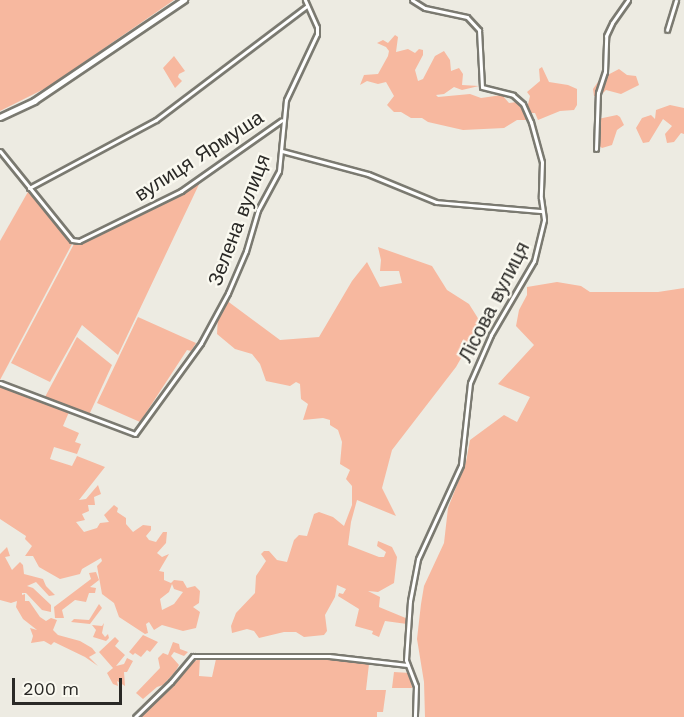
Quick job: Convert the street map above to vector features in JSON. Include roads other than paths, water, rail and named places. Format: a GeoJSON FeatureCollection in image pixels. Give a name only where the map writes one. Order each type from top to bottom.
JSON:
{"type":"FeatureCollection","features":[{"type":"Feature","properties":{"kind":"street"},"geometry":{"type":"LineString","coordinates":[[0,117],[34,101],[184,0]]}},
{"type":"Feature","properties":{"kind":"street","name":"Зелена вулиця"},"geometry":{"type":"LineString","coordinates":[[0,383],[135,434],[201,342],[228,293],[246,251],[258,210],[279,171],[282,151],[282,120],[292,84],[317,34],[317,27],[305,0]]}},
{"type":"Feature","properties":{"kind":"street","name":"Лісова вулиця"},"geometry":{"type":"LineString","coordinates":[[412,0],[425,8],[467,17],[479,30],[482,87],[513,95],[523,104],[531,122],[542,162],[543,230],[536,256],[491,335],[470,382],[461,465],[418,559],[410,601],[407,664],[416,686],[415,717]]}},
{"type":"Feature","properties":{"kind":"street"},"geometry":{"type":"LineString","coordinates":[[596,149],[598,93],[605,72],[606,36],[628,0]]}},
{"type":"Feature","properties":{"kind":"street"},"geometry":{"type":"LineString","coordinates":[[667,30],[676,0]]}},
{"type":"Feature","properties":{"kind":"street"},"geometry":{"type":"LineString","coordinates":[[29,188],[156,120],[307,6]]}},
{"type":"Feature","properties":{"kind":"street","name":"вулиця Ярмуша"},"geometry":{"type":"LineString","coordinates":[[0,151],[72,240],[79,241],[181,191],[282,120]]}},
{"type":"Feature","properties":{"kind":"street"},"geometry":{"type":"LineString","coordinates":[[282,151],[368,174],[436,202],[542,211]]}},
{"type":"Feature","properties":{"kind":"street"},"geometry":{"type":"LineString","coordinates":[[135,717],[171,682],[193,656],[329,656],[407,664]]}}]}
